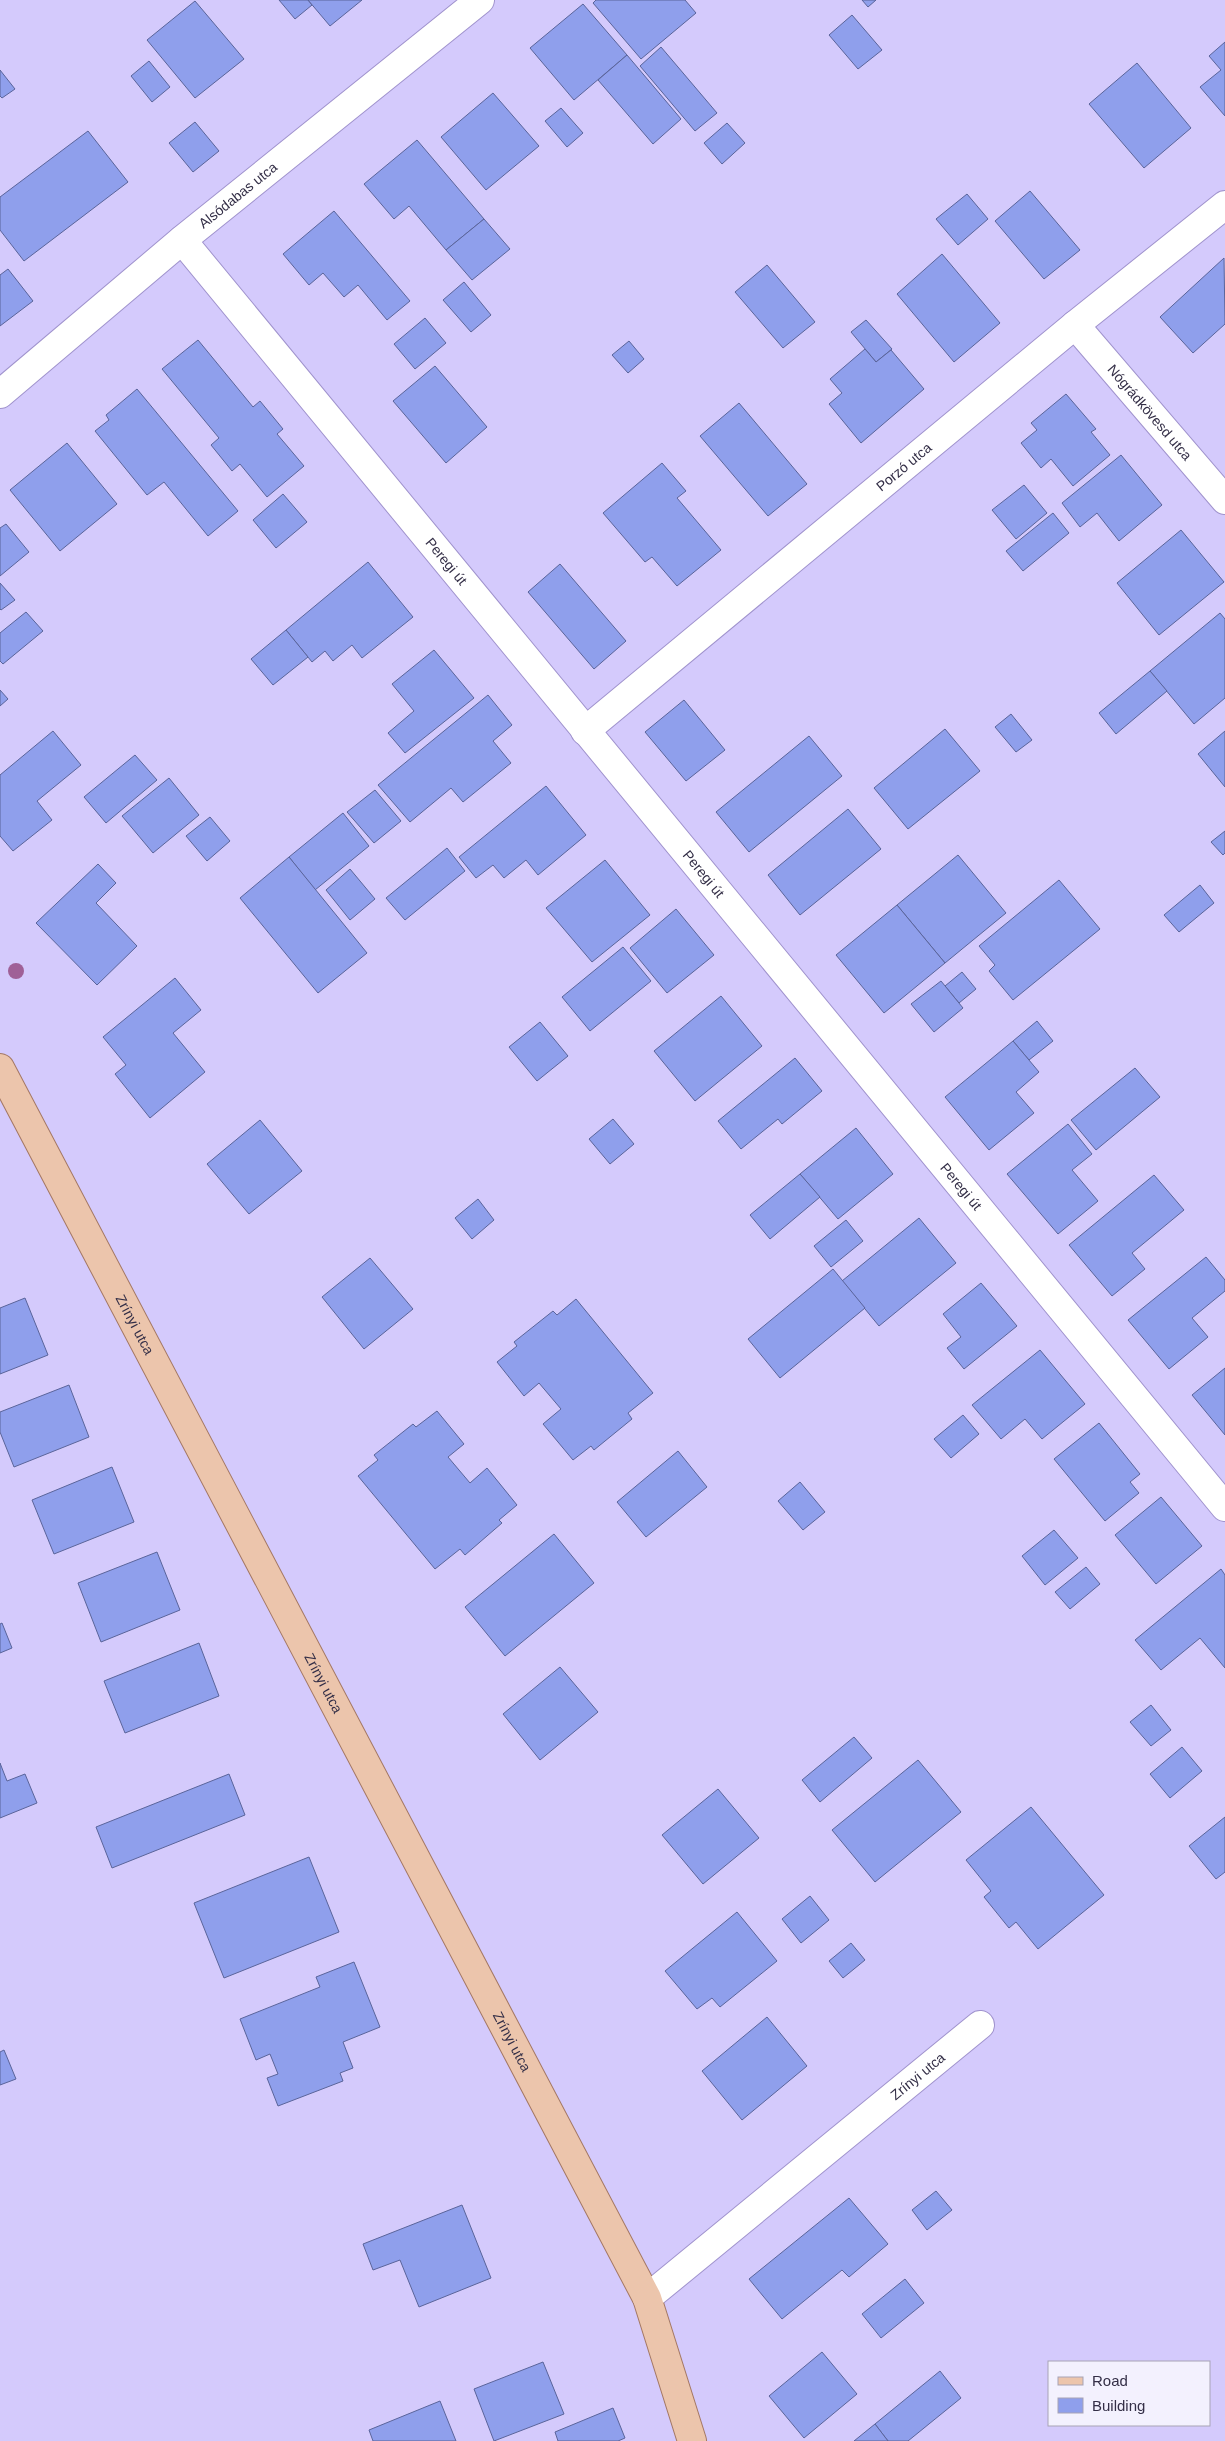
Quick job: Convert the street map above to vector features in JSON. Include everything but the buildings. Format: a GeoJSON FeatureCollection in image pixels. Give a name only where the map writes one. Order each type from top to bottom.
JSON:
{"type":"FeatureCollection","features":[{"type":"Feature","properties":{"kind":"main road","name":"Zrínyi utca"},"geometry":{"type":"LineString","coordinates":[[0,1068],[647,2298],[692,2441]]}},
{"type":"Feature","properties":{"kind":"street","name":"Alsódabas utca"},"geometry":{"type":"LineString","coordinates":[[0,394],[182,240],[480,0]]}},
{"type":"Feature","properties":{"kind":"street","name":"Porzó utca"},"geometry":{"type":"LineString","coordinates":[[586,731],[1075,325],[1225,206]]}},
{"type":"Feature","properties":{"kind":"street","name":"Peregi út"},"geometry":{"type":"LineString","coordinates":[[182,240],[1225,1507]]}},
{"type":"Feature","properties":{"kind":"street","name":"Nógrádkövesd utca"},"geometry":{"type":"LineString","coordinates":[[1075,325],[1225,500]]}},
{"type":"Feature","properties":{"kind":"street","name":"Zrínyi utca"},"geometry":{"type":"LineString","coordinates":[[647,2298],[980,2025]]}}]}
